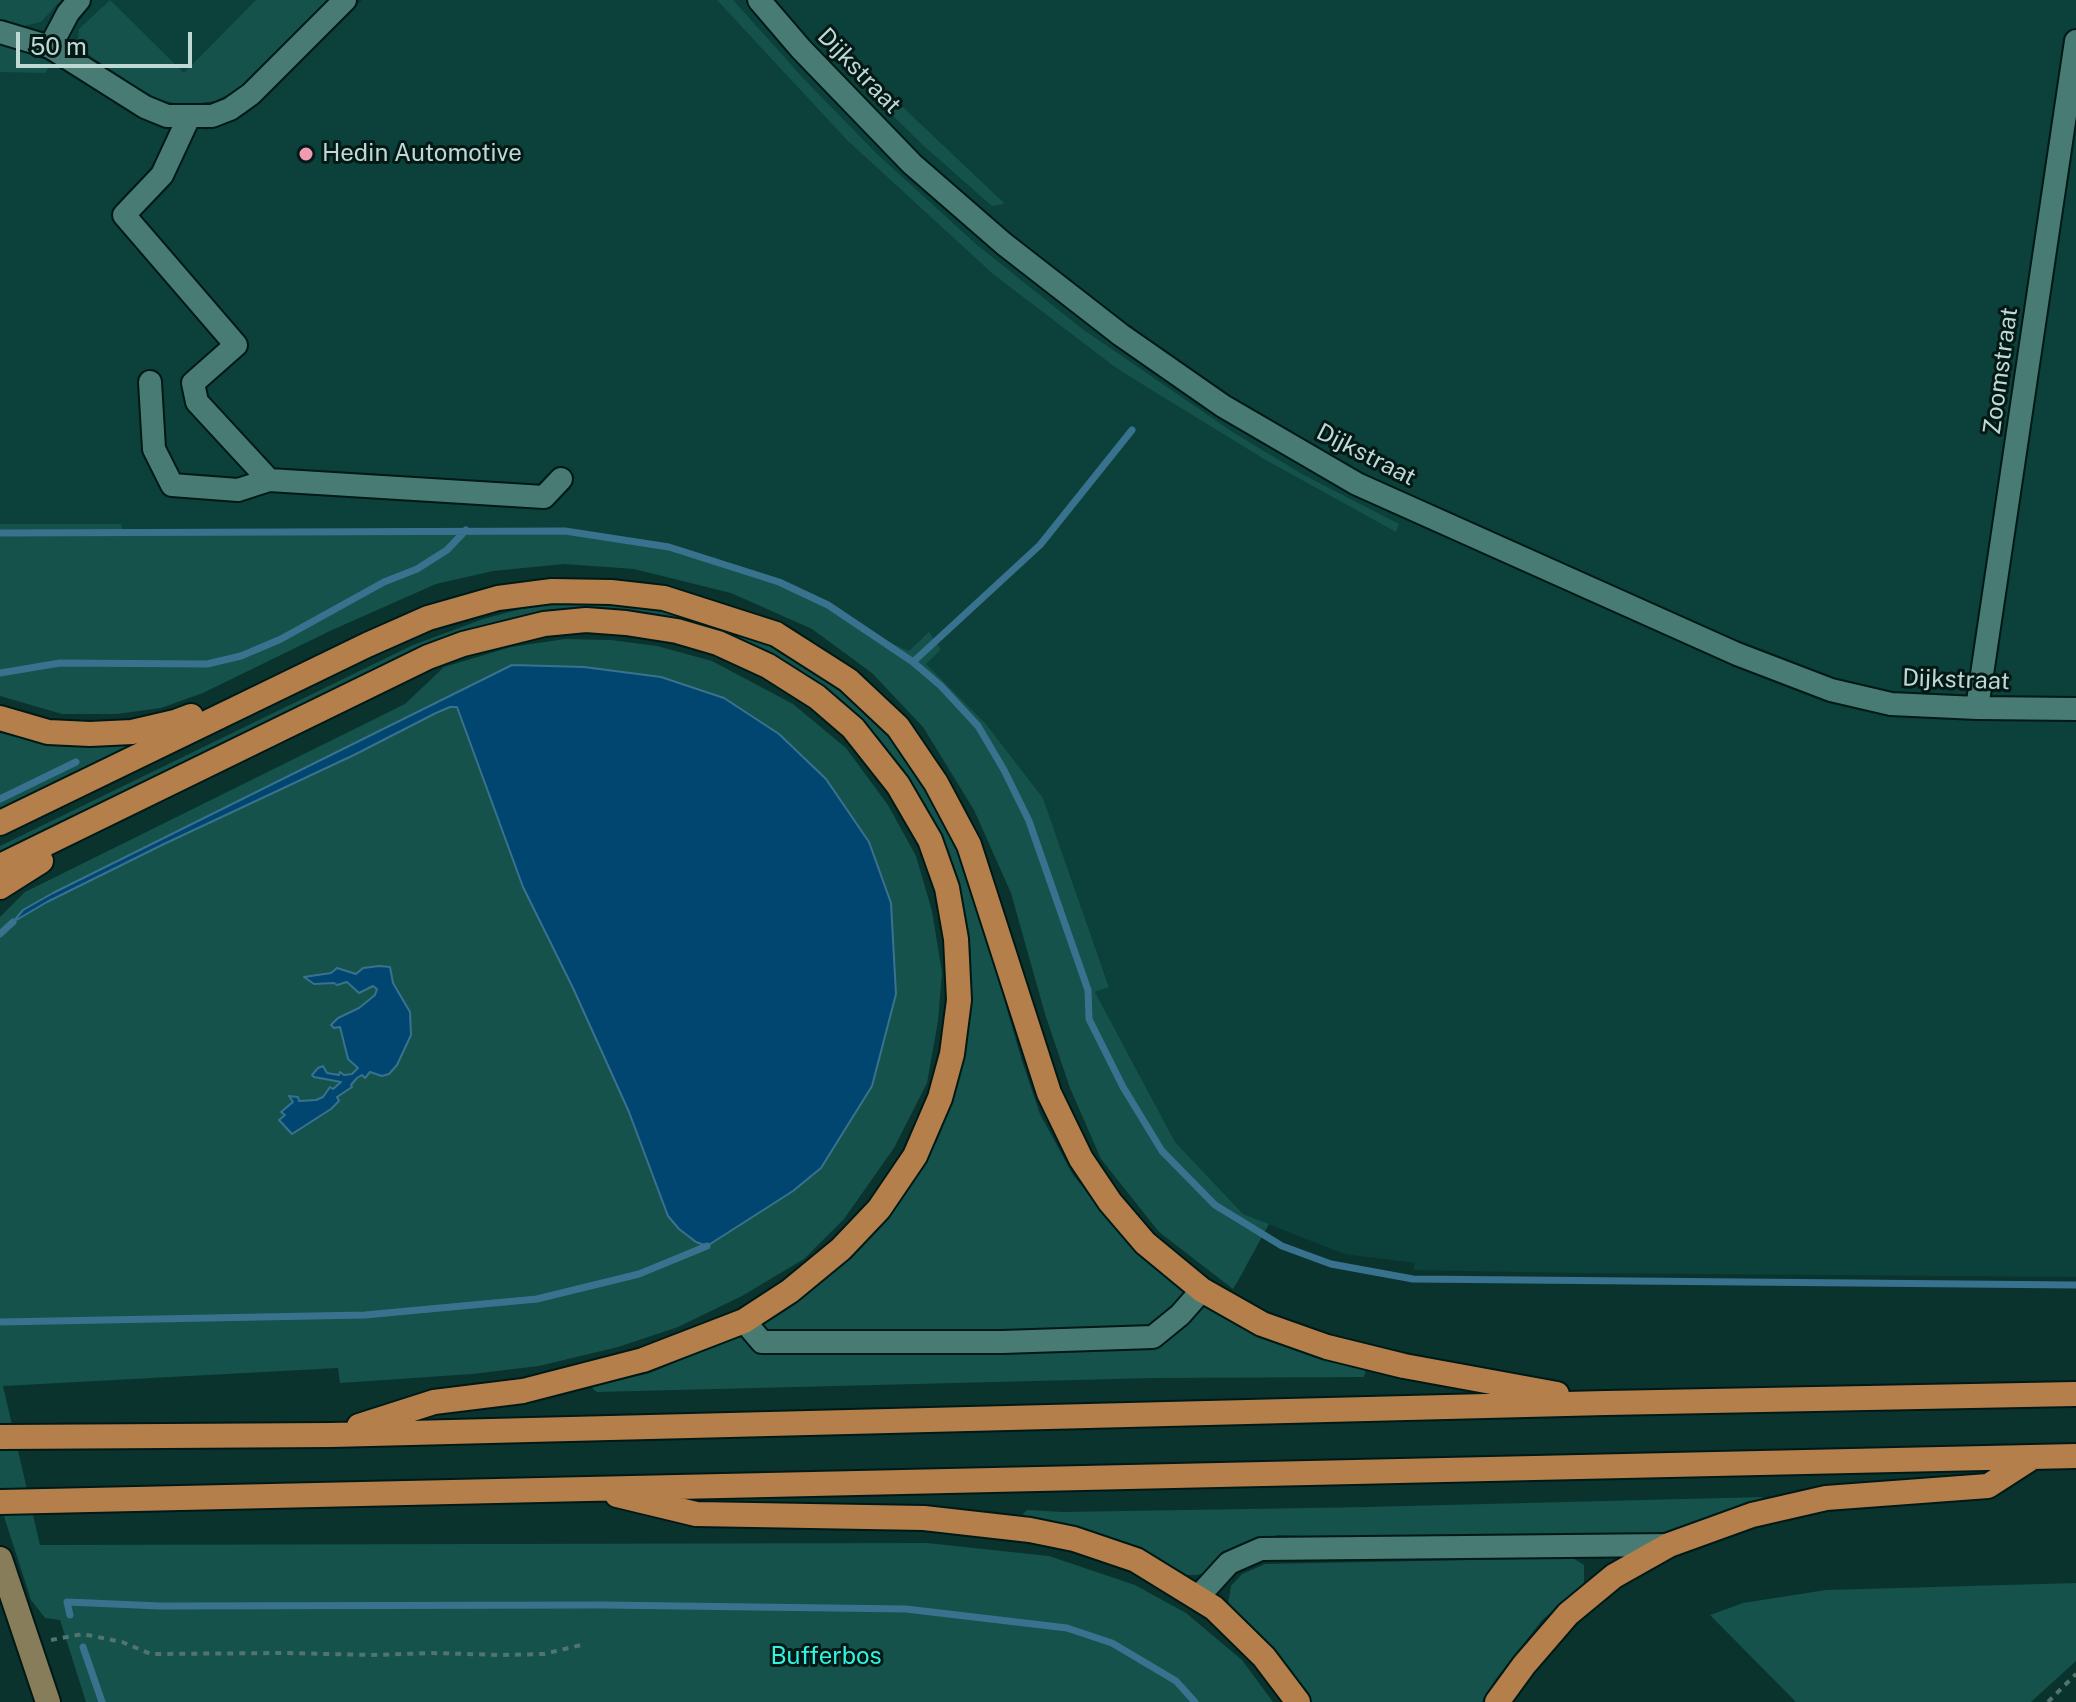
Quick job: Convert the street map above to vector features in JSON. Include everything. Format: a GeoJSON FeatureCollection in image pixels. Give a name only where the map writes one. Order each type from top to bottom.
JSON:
{"type":"FeatureCollection","features":[{"type":"Feature","properties":{"kind":"highway"},"geometry":{"type":"LineString","coordinates":[[0,823],[367,645],[428,618],[498,598],[566,591],[664,598],[776,634],[848,680],[898,727],[936,783],[969,845],[1049,1093],[1081,1159],[1110,1202],[1145,1243],[1202,1290],[1262,1324],[1327,1347],[1404,1366],[1606,1403]]}},
{"type":"Feature","properties":{"kind":"highway"},"geometry":{"type":"LineString","coordinates":[[0,718],[48,732],[90,734],[132,732],[175,722],[400,616],[473,593],[498,598]]}},
{"type":"Feature","properties":{"kind":"highway"},"geometry":{"type":"LineString","coordinates":[[0,866],[428,657],[502,632],[586,620],[677,631],[718,643],[768,666],[817,697],[853,728],[898,785],[930,840],[949,901],[956,939],[959,1000],[952,1054],[940,1098],[915,1156],[879,1209],[821,1266],[744,1321],[643,1360],[523,1391],[434,1402],[331,1435]]}},
{"type":"Feature","properties":{"kind":"highway"},"geometry":{"type":"LineString","coordinates":[[0,887],[60,852],[388,691],[428,657]]}},
{"type":"Feature","properties":{"kind":"highway"},"geometry":{"type":"LineString","coordinates":[[0,1437],[331,1435],[2076,1394]]}},
{"type":"Feature","properties":{"kind":"highway"},"geometry":{"type":"LineString","coordinates":[[0,1502],[2076,1456]]}},
{"type":"Feature","properties":{"kind":"highway"},"geometry":{"type":"LineString","coordinates":[[1497,1702],[1568,1614],[1614,1576],[1669,1545],[1752,1515],[1826,1498],[1988,1486],[2033,1457]]}},
{"type":"Feature","properties":{"kind":"highway"},"geometry":{"type":"LineString","coordinates":[[584,1487],[696,1514],[924,1518],[1030,1530],[1074,1539],[1136,1560],[1214,1608],[1264,1657],[1298,1702]]}},
{"type":"Feature","properties":{"kind":"main road"},"geometry":{"type":"LineString","coordinates":[[0,1559],[48,1702]]}},
{"type":"Feature","properties":{"kind":"street"},"geometry":{"type":"LineString","coordinates":[[50,47],[68,13],[79,0]]}},
{"type":"Feature","properties":{"kind":"street"},"geometry":{"type":"LineString","coordinates":[[8,35],[50,47],[145,107],[167,116],[212,116],[230,109],[251,94],[345,0]]}},
{"type":"Feature","properties":{"kind":"street","name":"Dijkstraat"},"geometry":{"type":"LineString","coordinates":[[759,0],[801,49],[912,164],[1004,244],[1121,335],[1250,422],[1357,484],[1737,654],[1831,690],[1891,704],[2076,709]]}},
{"type":"Feature","properties":{"kind":"street","name":"Zoomstraat"},"geometry":{"type":"LineString","coordinates":[[1977,708],[2076,41]]}},
{"type":"Feature","properties":{"kind":"street"},"geometry":{"type":"LineString","coordinates":[[189,117],[162,175],[124,215],[236,345],[193,383],[197,402],[269,480]]}},
{"type":"Feature","properties":{"kind":"street"},"geometry":{"type":"LineString","coordinates":[[150,382],[154,449],[172,485],[238,490],[269,480],[544,497],[561,479]]}},
{"type":"Feature","properties":{"kind":"street"},"geometry":{"type":"LineString","coordinates":[[744,1321],[762,1342],[1002,1342],[1153,1337],[1180,1315],[1202,1290]]}},
{"type":"Feature","properties":{"kind":"street"},"geometry":{"type":"LineString","coordinates":[[1198,1597],[1229,1563],[1261,1549],[1669,1545]]}},
{"type":"Feature","properties":{"kind":"path"},"geometry":{"type":"LineString","coordinates":[[29,1645],[83,1634],[122,1642],[151,1654],[501,1655],[544,1654],[581,1645]]}},
{"type":"Feature","properties":{"kind":"path"},"geometry":{"type":"LineString","coordinates":[[2048,1702],[2076,1674]]}},
{"type":"Feature","properties":{"kind":"shaded area"},"geometry":{"type":"Polygon","coordinates":[[[0,0],[328,0],[239,89],[215,101],[184,105],[163,101],[205,130],[229,123],[250,112],[362,0],[2076,0],[2076,1277],[1413,1270],[1415,1263],[1344,1254],[1243,1214],[1175,1142],[1095,992],[1109,986],[1043,798],[986,724],[926,664],[929,633],[909,652],[873,635],[828,605],[779,582],[669,547],[565,531],[0,533],[0,0]]]}},
{"type":"Feature","properties":{"kind":"shaded area"},"geometry":{"type":"Polygon","coordinates":[[[512,665],[584,667],[661,677],[724,698],[779,734],[826,779],[869,842],[891,903],[896,994],[872,1086],[821,1168],[793,1191],[707,1246],[679,1229],[668,1216],[629,1112],[523,887],[457,707],[436,713],[164,844],[13,922],[23,910],[53,893],[512,665]]]}},
{"type":"Feature","properties":{"kind":"shaded area"},"geometry":{"type":"Polygon","coordinates":[[[390,967],[393,983],[410,1012],[411,1035],[397,1065],[389,1074],[382,1076],[370,1072],[365,1078],[362,1075],[357,1078],[352,1087],[337,1097],[339,1101],[331,1109],[292,1134],[279,1120],[285,1115],[281,1112],[293,1102],[289,1096],[298,1097],[299,1101],[316,1100],[341,1082],[314,1077],[312,1075],[318,1068],[323,1066],[327,1073],[339,1075],[340,1072],[344,1075],[352,1074],[358,1068],[348,1059],[340,1027],[331,1025],[359,1008],[375,995],[377,989],[373,986],[359,993],[347,982],[314,984],[304,977],[331,973],[337,968],[356,974],[363,968],[390,967]]]}},
{"type":"Feature","properties":{"kind":"green space"},"geometry":{"type":"Polygon","coordinates":[[[0,0],[61,0],[41,22],[15,28],[0,26],[0,0]]]}},
{"type":"Feature","properties":{"kind":"green space"},"geometry":{"type":"Polygon","coordinates":[[[110,0],[184,73],[256,0],[328,0],[239,89],[215,101],[184,105],[160,100],[88,54],[78,39],[79,29],[110,0]]]}},
{"type":"Feature","properties":{"kind":"green space"},"geometry":{"type":"Polygon","coordinates":[[[717,0],[733,0],[877,154],[976,244],[1081,328],[1231,431],[1302,474],[1399,524],[1396,532],[1264,459],[1115,367],[993,274],[847,140],[717,0]]]}},
{"type":"Feature","properties":{"kind":"green space"},"geometry":{"type":"Polygon","coordinates":[[[0,42],[52,63],[45,73],[0,72],[0,42]]]}},
{"type":"Feature","properties":{"kind":"green space"},"geometry":{"type":"Polygon","coordinates":[[[891,96],[1004,203],[992,206],[925,147],[888,111],[886,102],[891,96]]]}},
{"type":"Feature","properties":{"kind":"green space"},"geometry":{"type":"Polygon","coordinates":[[[0,524],[121,524],[123,532],[565,531],[669,547],[779,582],[828,605],[873,635],[909,651],[929,632],[941,649],[926,664],[986,724],[1043,798],[1109,987],[1095,992],[1175,1142],[1243,1214],[1269,1224],[1233,1289],[1159,1232],[1101,1159],[1070,1088],[1045,1014],[1011,893],[974,810],[923,727],[872,673],[812,629],[731,593],[634,569],[564,564],[493,571],[436,584],[332,630],[203,693],[161,708],[117,714],[62,714],[0,696],[0,524]]]}},
{"type":"Feature","properties":{"kind":"green space"},"geometry":{"type":"Polygon","coordinates":[[[568,602],[608,602],[668,609],[742,631],[802,662],[830,682],[891,737],[917,771],[941,812],[966,868],[1040,1114],[1073,1175],[1115,1227],[1173,1284],[1248,1331],[1294,1350],[1360,1366],[1366,1369],[1364,1377],[1154,1378],[597,1392],[593,1389],[592,1386],[650,1373],[734,1338],[823,1280],[878,1227],[911,1186],[937,1141],[958,1082],[971,1015],[971,952],[960,894],[946,850],[904,770],[878,737],[812,680],[775,656],[733,638],[544,613],[469,630],[315,700],[0,852],[0,846],[413,645],[483,619],[568,602]]]}},
{"type":"Feature","properties":{"kind":"green space","name":"Bufferbos"},"geometry":{"type":"Polygon","coordinates":[[[565,639],[611,640],[657,646],[712,661],[793,704],[846,748],[888,805],[916,856],[932,911],[942,973],[938,1021],[927,1083],[894,1148],[844,1219],[804,1259],[742,1296],[678,1327],[618,1347],[539,1366],[340,1383],[338,1368],[3,1386],[40,1545],[927,1543],[1049,1556],[1135,1585],[1186,1613],[1242,1660],[1273,1702],[86,1702],[60,1620],[45,1618],[31,1600],[0,1504],[0,917],[25,892],[405,704],[444,667],[511,647],[565,639]]]}},
{"type":"Feature","properties":{"kind":"green space"},"geometry":{"type":"Polygon","coordinates":[[[0,733],[55,746],[136,744],[0,810],[0,733]]]}},
{"type":"Feature","properties":{"kind":"green space"},"geometry":{"type":"Polygon","coordinates":[[[1763,1497],[1754,1505],[1681,1530],[1648,1536],[1497,1535],[1377,1539],[1278,1535],[1238,1547],[1208,1572],[1197,1575],[1186,1575],[1152,1558],[1028,1520],[1023,1514],[1027,1510],[1367,1507],[1763,1497]]]}},
{"type":"Feature","properties":{"kind":"green space"},"geometry":{"type":"Polygon","coordinates":[[[1573,1558],[1584,1565],[1584,1586],[1543,1619],[1495,1680],[1482,1702],[1309,1702],[1287,1665],[1228,1604],[1231,1586],[1242,1574],[1265,1564],[1573,1558]]]}},
{"type":"Feature","properties":{"kind":"green space"},"geometry":{"type":"Polygon","coordinates":[[[2076,1583],[2076,1661],[2031,1702],[1796,1702],[1710,1615],[1743,1603],[1826,1590],[2076,1583]]]}},
{"type":"Feature","properties":{"kind":"waterway"},"geometry":{"type":"LineString","coordinates":[[913,662],[1040,545],[1132,430]]}},
{"type":"Feature","properties":{"kind":"waterway"},"geometry":{"type":"LineString","coordinates":[[0,673],[60,663],[207,664],[241,656],[281,639],[384,582],[417,569],[447,550],[466,530]]}},
{"type":"Feature","properties":{"kind":"waterway"},"geometry":{"type":"LineString","coordinates":[[0,533],[565,531],[669,547],[779,582],[828,605],[913,662],[941,686],[978,726],[1029,821],[1088,990],[1089,1019],[1123,1087],[1162,1151],[1215,1205],[1282,1246],[1331,1264],[1413,1279],[2076,1285]]}},
{"type":"Feature","properties":{"kind":"waterway"},"geometry":{"type":"LineString","coordinates":[[0,799],[76,762]]}},
{"type":"Feature","properties":{"kind":"waterway"},"geometry":{"type":"LineString","coordinates":[[0,934],[13,922]]}},
{"type":"Feature","properties":{"kind":"waterway"},"geometry":{"type":"LineString","coordinates":[[0,1322],[365,1315],[537,1299],[639,1274],[707,1246]]}},
{"type":"Feature","properties":{"kind":"waterway"},"geometry":{"type":"LineString","coordinates":[[70,1615],[67,1602],[160,1606],[603,1605],[906,1609],[1067,1628],[1112,1643],[1176,1681],[1195,1702]]}},
{"type":"Feature","properties":{"kind":"waterway"},"geometry":{"type":"LineString","coordinates":[[83,1647],[102,1702]]}},
{"type":"Feature","properties":{"kind":"place","name":"Hedin Automotive"},"geometry":{"type":"Point","coordinates":[306,154]}}]}
